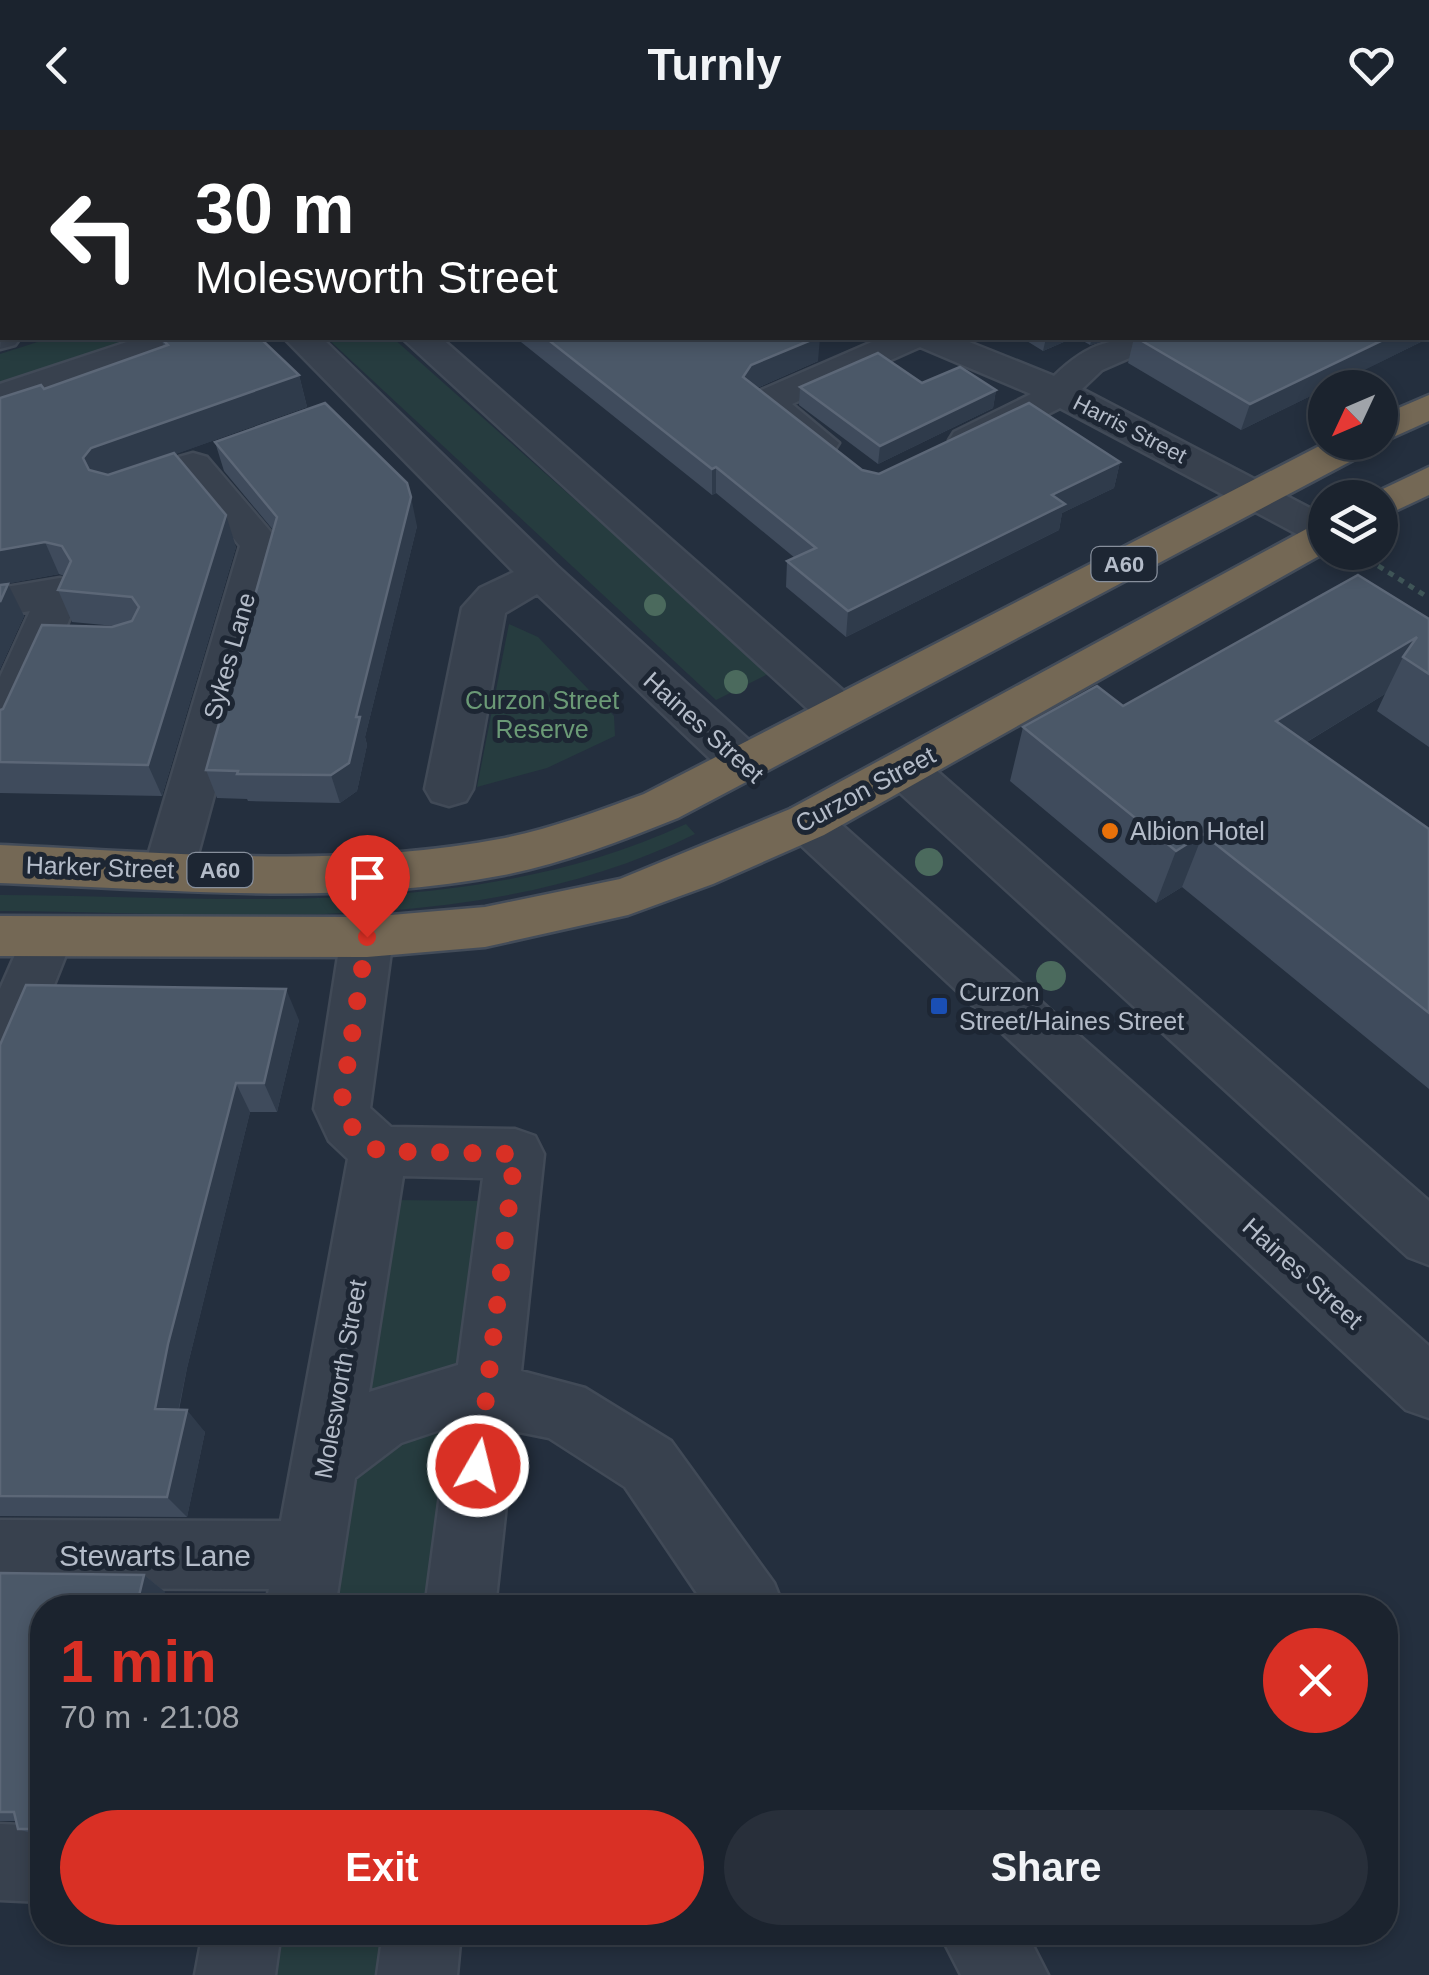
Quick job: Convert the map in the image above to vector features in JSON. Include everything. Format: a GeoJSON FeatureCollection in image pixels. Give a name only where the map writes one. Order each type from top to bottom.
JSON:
{"type":"FeatureCollection","features":[{"type":"Feature","properties":{"kind":"highway"},"geometry":{"type":"LineString","coordinates":[[1398,422],[1429,406]]}},
{"type":"Feature","properties":{"kind":"highway","name":"A60"},"geometry":{"type":"LineString","coordinates":[[744,763],[1323,460]]}},
{"type":"Feature","properties":{"kind":"highway"},"geometry":{"type":"LineString","coordinates":[[1398,496],[1429,479]]}},
{"type":"Feature","properties":{"kind":"highway","name":"Curzon Street"},"geometry":{"type":"LineString","coordinates":[[367,937],[485,927],[586,908],[695,872],[807,822],[1308,543]]}},
{"type":"Feature","properties":{"kind":"highway"},"geometry":{"type":"LineString","coordinates":[[839,712],[904,769]]}},
{"type":"Feature","properties":{"kind":"highway","name":"Harker Street"},"geometry":{"type":"LineString","coordinates":[[0,864],[316,872],[440,866],[546,849],[602,832],[744,763]]}},
{"type":"Feature","properties":{"kind":"highway","name":"Haines Street"},"geometry":{"type":"LineString","coordinates":[[744,763],[807,822]]}},
{"type":"Feature","properties":{"kind":"highway"},"geometry":{"type":"LineString","coordinates":[[24,936],[367,937]]}},
{"type":"Feature","properties":{"kind":"street"},"geometry":{"type":"LineString","coordinates":[[0,396],[167,340]]}},
{"type":"Feature","properties":{"kind":"street","name":"Haines Street"},"geometry":{"type":"LineString","coordinates":[[303,340],[349,407],[542,575],[744,763]]}},
{"type":"Feature","properties":{"kind":"street"},"geometry":{"type":"LineString","coordinates":[[422,340],[839,712]]}},
{"type":"Feature","properties":{"kind":"street"},"geometry":{"type":"LineString","coordinates":[[844,460],[765,402],[905,340]]}},
{"type":"Feature","properties":{"kind":"street","name":"Harris Street"},"geometry":{"type":"LineString","coordinates":[[934,340],[1059,392],[1308,524]]}},
{"type":"Feature","properties":{"kind":"street"},"geometry":{"type":"LineString","coordinates":[[927,460],[1030,410],[1059,392],[1089,362],[1139,340]]}},
{"type":"Feature","properties":{"kind":"street","name":"Sykes Lane"},"geometry":{"type":"LineString","coordinates":[[169,869],[261,545],[192,465]]}},
{"type":"Feature","properties":{"kind":"street"},"geometry":{"type":"LineString","coordinates":[[449,789],[484,608],[495,598],[542,575]]}},
{"type":"Feature","properties":{"kind":"street"},"geometry":{"type":"LineString","coordinates":[[0,602],[60,592],[0,728]]}},
{"type":"Feature","properties":{"kind":"street"},"geometry":{"type":"LineString","coordinates":[[40,638],[92,640]]}},
{"type":"Feature","properties":{"kind":"street"},"geometry":{"type":"LineString","coordinates":[[904,769],[1429,1238]]}},
{"type":"Feature","properties":{"kind":"street","name":"Haines Street"},"geometry":{"type":"LineString","coordinates":[[807,822],[1429,1388]]}},
{"type":"Feature","properties":{"kind":"street"},"geometry":{"type":"LineString","coordinates":[[0,1058],[24,936]]}},
{"type":"Feature","properties":{"kind":"street"},"geometry":{"type":"LineString","coordinates":[[367,937],[342,1109],[349,1124],[378,1151],[515,1154],[462,1595]]}},
{"type":"Feature","properties":{"kind":"street","name":"Molesworth Street"},"geometry":{"type":"LineString","coordinates":[[305,1581],[378,1151]]}},
{"type":"Feature","properties":{"kind":"street"},"geometry":{"type":"LineString","coordinates":[[328,1460],[365,1429],[404,1408],[448,1396],[488,1395],[562,1410],[648,1464],[741,1595]]}},
{"type":"Feature","properties":{"kind":"street","name":"Stewarts Lane"},"geometry":{"type":"LineString","coordinates":[[0,1554],[305,1581]]}},
{"type":"Feature","properties":{"kind":"street"},"geometry":{"type":"LineString","coordinates":[[0,1862],[30,1863]]}},
{"type":"Feature","properties":{"kind":"street"},"geometry":{"type":"LineString","coordinates":[[417,1975],[420,1945]]}},
{"type":"Feature","properties":{"kind":"street"},"geometry":{"type":"LineString","coordinates":[[987,1945],[1008,1975]]}},
{"type":"Feature","properties":{"kind":"path"},"geometry":{"type":"LineString","coordinates":[[1385,570],[1429,598]]}},
{"type":"Feature","properties":{"kind":"green space"},"geometry":{"type":"Polygon","coordinates":[[[44,340],[131,340],[0,383],[0,354],[44,340]]]}},
{"type":"Feature","properties":{"kind":"green space"},"geometry":{"type":"Polygon","coordinates":[[[329,340],[395,340],[770,673],[716,700],[329,340]]]}},
{"type":"Feature","properties":{"kind":"green space","name":"Curzon Street Reserve"},"geometry":{"type":"Polygon","coordinates":[[[509,624],[538,637],[614,716],[615,736],[547,768],[477,787],[509,624]]]}},
{"type":"Feature","properties":{"kind":"green space"},"geometry":{"type":"Polygon","coordinates":[[[686,824],[695,834],[613,868],[529,891],[442,905],[354,913],[265,915],[0,911],[0,895],[261,899],[435,890],[520,877],[604,856],[686,824]]]}},
{"type":"Feature","properties":{"kind":"green space"},"geometry":{"type":"Polygon","coordinates":[[[394,1200],[480,1201],[431,1595],[329,1595],[394,1200]]]}},
{"type":"Feature","properties":{"kind":"green space"},"geometry":{"type":"Polygon","coordinates":[[[272,1945],[387,1945],[383,1975],[267,1975],[272,1945]]]}},
{"type":"Feature","properties":{"kind":"building"},"geometry":{"type":"Polygon","coordinates":[[[163,340],[262,340],[299,375],[91,448],[83,458],[89,470],[108,475],[174,453],[226,515],[148,765],[0,762],[0,710],[42,625],[112,627],[132,621],[139,607],[132,597],[58,590],[71,561],[62,546],[45,542],[0,550],[0,398],[41,385],[44,389],[168,345],[163,340]]]}},
{"type":"Feature","properties":{"kind":"building"},"geometry":{"type":"Polygon","coordinates":[[[549,340],[811,340],[751,365],[743,377],[862,470],[879,474],[1029,403],[1120,462],[1052,495],[1065,504],[848,611],[787,561],[816,548],[716,467],[712,469],[549,340]]]}},
{"type":"Feature","properties":{"kind":"building"},"geometry":{"type":"Polygon","coordinates":[[[1140,340],[1383,340],[1321,370],[1308,370],[1308,376],[1250,404],[1140,340]]]}},
{"type":"Feature","properties":{"kind":"building"},"geometry":{"type":"Polygon","coordinates":[[[878,353],[922,383],[960,367],[996,390],[880,446],[800,387],[878,353]]]}},
{"type":"Feature","properties":{"kind":"building"},"geometry":{"type":"Polygon","coordinates":[[[325,403],[407,483],[411,497],[356,717],[360,717],[349,763],[331,775],[206,770],[277,517],[215,442],[325,403]]]}},
{"type":"Feature","properties":{"kind":"building"},"geometry":{"type":"Polygon","coordinates":[[[1358,575],[1429,619],[1429,674],[1403,657],[1417,637],[1276,721],[1429,829],[1429,1013],[1203,834],[1176,851],[1023,727],[1097,686],[1123,706],[1358,575]]]}},
{"type":"Feature","properties":{"kind":"building"},"geometry":{"type":"Polygon","coordinates":[[[8,584],[0,602],[0,585],[8,584]]]}},
{"type":"Feature","properties":{"kind":"building"},"geometry":{"type":"Polygon","coordinates":[[[26,985],[286,989],[264,1083],[236,1083],[168,1344],[155,1409],[187,1410],[167,1497],[0,1496],[0,1045],[26,985]]]}},
{"type":"Feature","properties":{"kind":"building"},"geometry":{"type":"Polygon","coordinates":[[[0,1573],[144,1575],[139,1595],[30,1595],[30,1829],[18,1829],[14,1812],[0,1812],[0,1573]]]}},
{"type":"Feature","properties":{"kind":"place","name":"Albion Hotel"},"geometry":{"type":"Point","coordinates":[1110,831]}},
{"type":"Feature","properties":{"kind":"place","name":"Curzon Street/Haines Street"},"geometry":{"type":"Point","coordinates":[939,1006]}},
{"type":"Feature","properties":{"kind":"route"},"geometry":{"type":"LineString","coordinates":[[367,937],[342,1100],[349,1124],[378,1151],[515,1154],[478,1466]]}}]}
